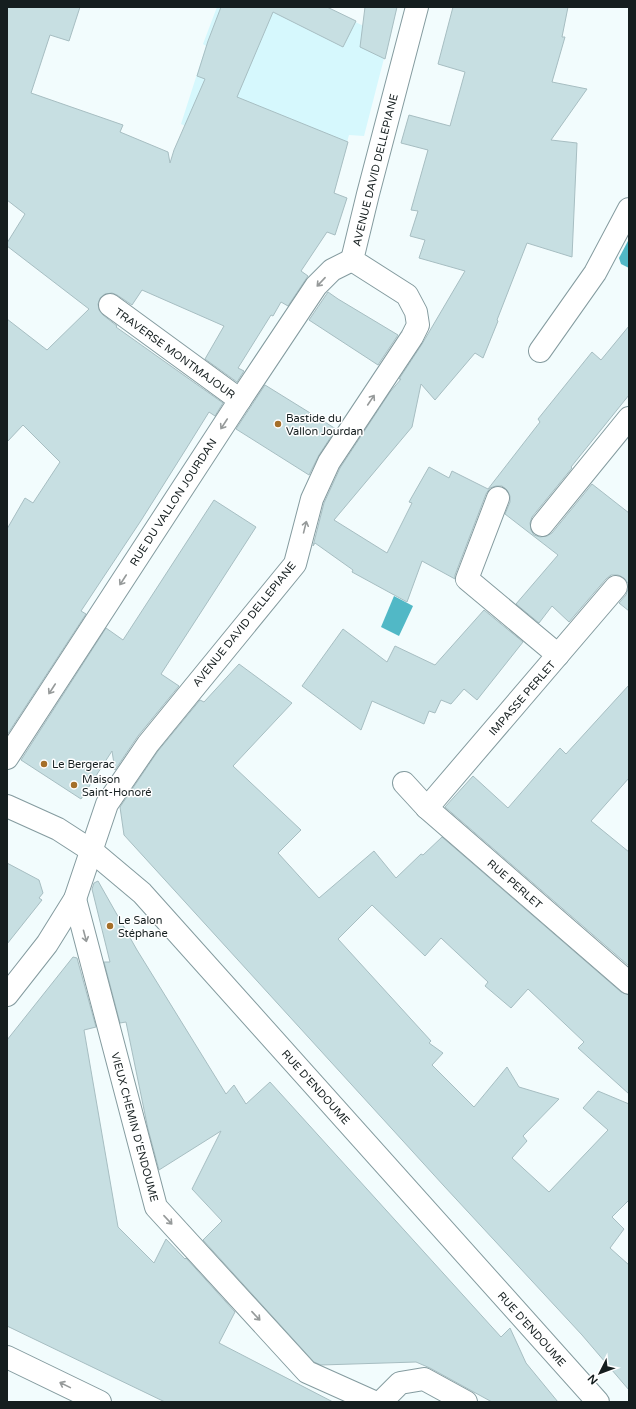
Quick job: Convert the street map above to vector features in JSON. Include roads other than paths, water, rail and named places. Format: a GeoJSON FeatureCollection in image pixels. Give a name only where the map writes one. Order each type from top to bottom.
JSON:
{"type":"FeatureCollection","features":[{"type":"Feature","properties":{"kind":"street","name":"AVENUE DAVID DELLEPIANE"},"geometry":{"type":"LineString","coordinates":[[7,995],[47,944],[75,899],[107,804],[148,744],[295,564],[312,499],[329,462],[418,326],[416,312],[407,296],[352,260],[417,7]]}},
{"type":"Feature","properties":{"kind":"street"},"geometry":{"type":"LineString","coordinates":[[540,351],[595,273],[629,209]]}},
{"type":"Feature","properties":{"kind":"street","name":"RUE DU VALLON JOURDAN"},"geometry":{"type":"LineString","coordinates":[[7,758],[316,286],[332,270],[352,260]]}},
{"type":"Feature","properties":{"kind":"street","name":"TRAVERSE MONTMAJOUR"},"geometry":{"type":"LineString","coordinates":[[110,305],[240,400]]}},
{"type":"Feature","properties":{"kind":"street"},"geometry":{"type":"LineString","coordinates":[[542,525],[629,418]]}},
{"type":"Feature","properties":{"kind":"street"},"geometry":{"type":"LineString","coordinates":[[498,498],[467,579],[558,655]]}},
{"type":"Feature","properties":{"kind":"street","name":"IMPASSE PERLET"},"geometry":{"type":"LineString","coordinates":[[427,808],[616,587]]}},
{"type":"Feature","properties":{"kind":"street","name":"RUE PERLET"},"geometry":{"type":"LineString","coordinates":[[404,783],[427,808],[629,983]]}},
{"type":"Feature","properties":{"kind":"street","name":"RUE D'ENDOUME"},"geometry":{"type":"LineString","coordinates":[[7,806],[55,827],[92,851],[142,892],[598,1402]]}},
{"type":"Feature","properties":{"kind":"street","name":"VIEUX CHEMIN D'ENDOUME"},"geometry":{"type":"LineString","coordinates":[[75,899],[156,1207],[307,1372],[374,1402]]}},
{"type":"Feature","properties":{"kind":"street"},"geometry":{"type":"LineString","coordinates":[[7,1357],[100,1402]]}},
{"type":"Feature","properties":{"kind":"street"},"geometry":{"type":"LineString","coordinates":[[381,1402],[400,1383],[424,1379],[466,1402]]}},
{"type":"Feature","properties":{"kind":"water"},"geometry":{"type":"Polygon","coordinates":[[[629,239],[629,268],[621,264],[619,258],[629,239]]]}},
{"type":"Feature","properties":{"kind":"water"},"geometry":{"type":"Polygon","coordinates":[[[394,596],[413,606],[399,636],[381,627],[394,596]]]}},
{"type":"Feature","properties":{"kind":"place","name":"Bastide du Vallon Jourdan"},"geometry":{"type":"Point","coordinates":[278,424]}},
{"type":"Feature","properties":{"kind":"place","name":"Le Bergerac"},"geometry":{"type":"Point","coordinates":[44,764]}},
{"type":"Feature","properties":{"kind":"place","name":"Maison Saint-Honoré"},"geometry":{"type":"Point","coordinates":[74,785]}},
{"type":"Feature","properties":{"kind":"place","name":"Le Salon Stéphane"},"geometry":{"type":"Point","coordinates":[110,926]}}]}
